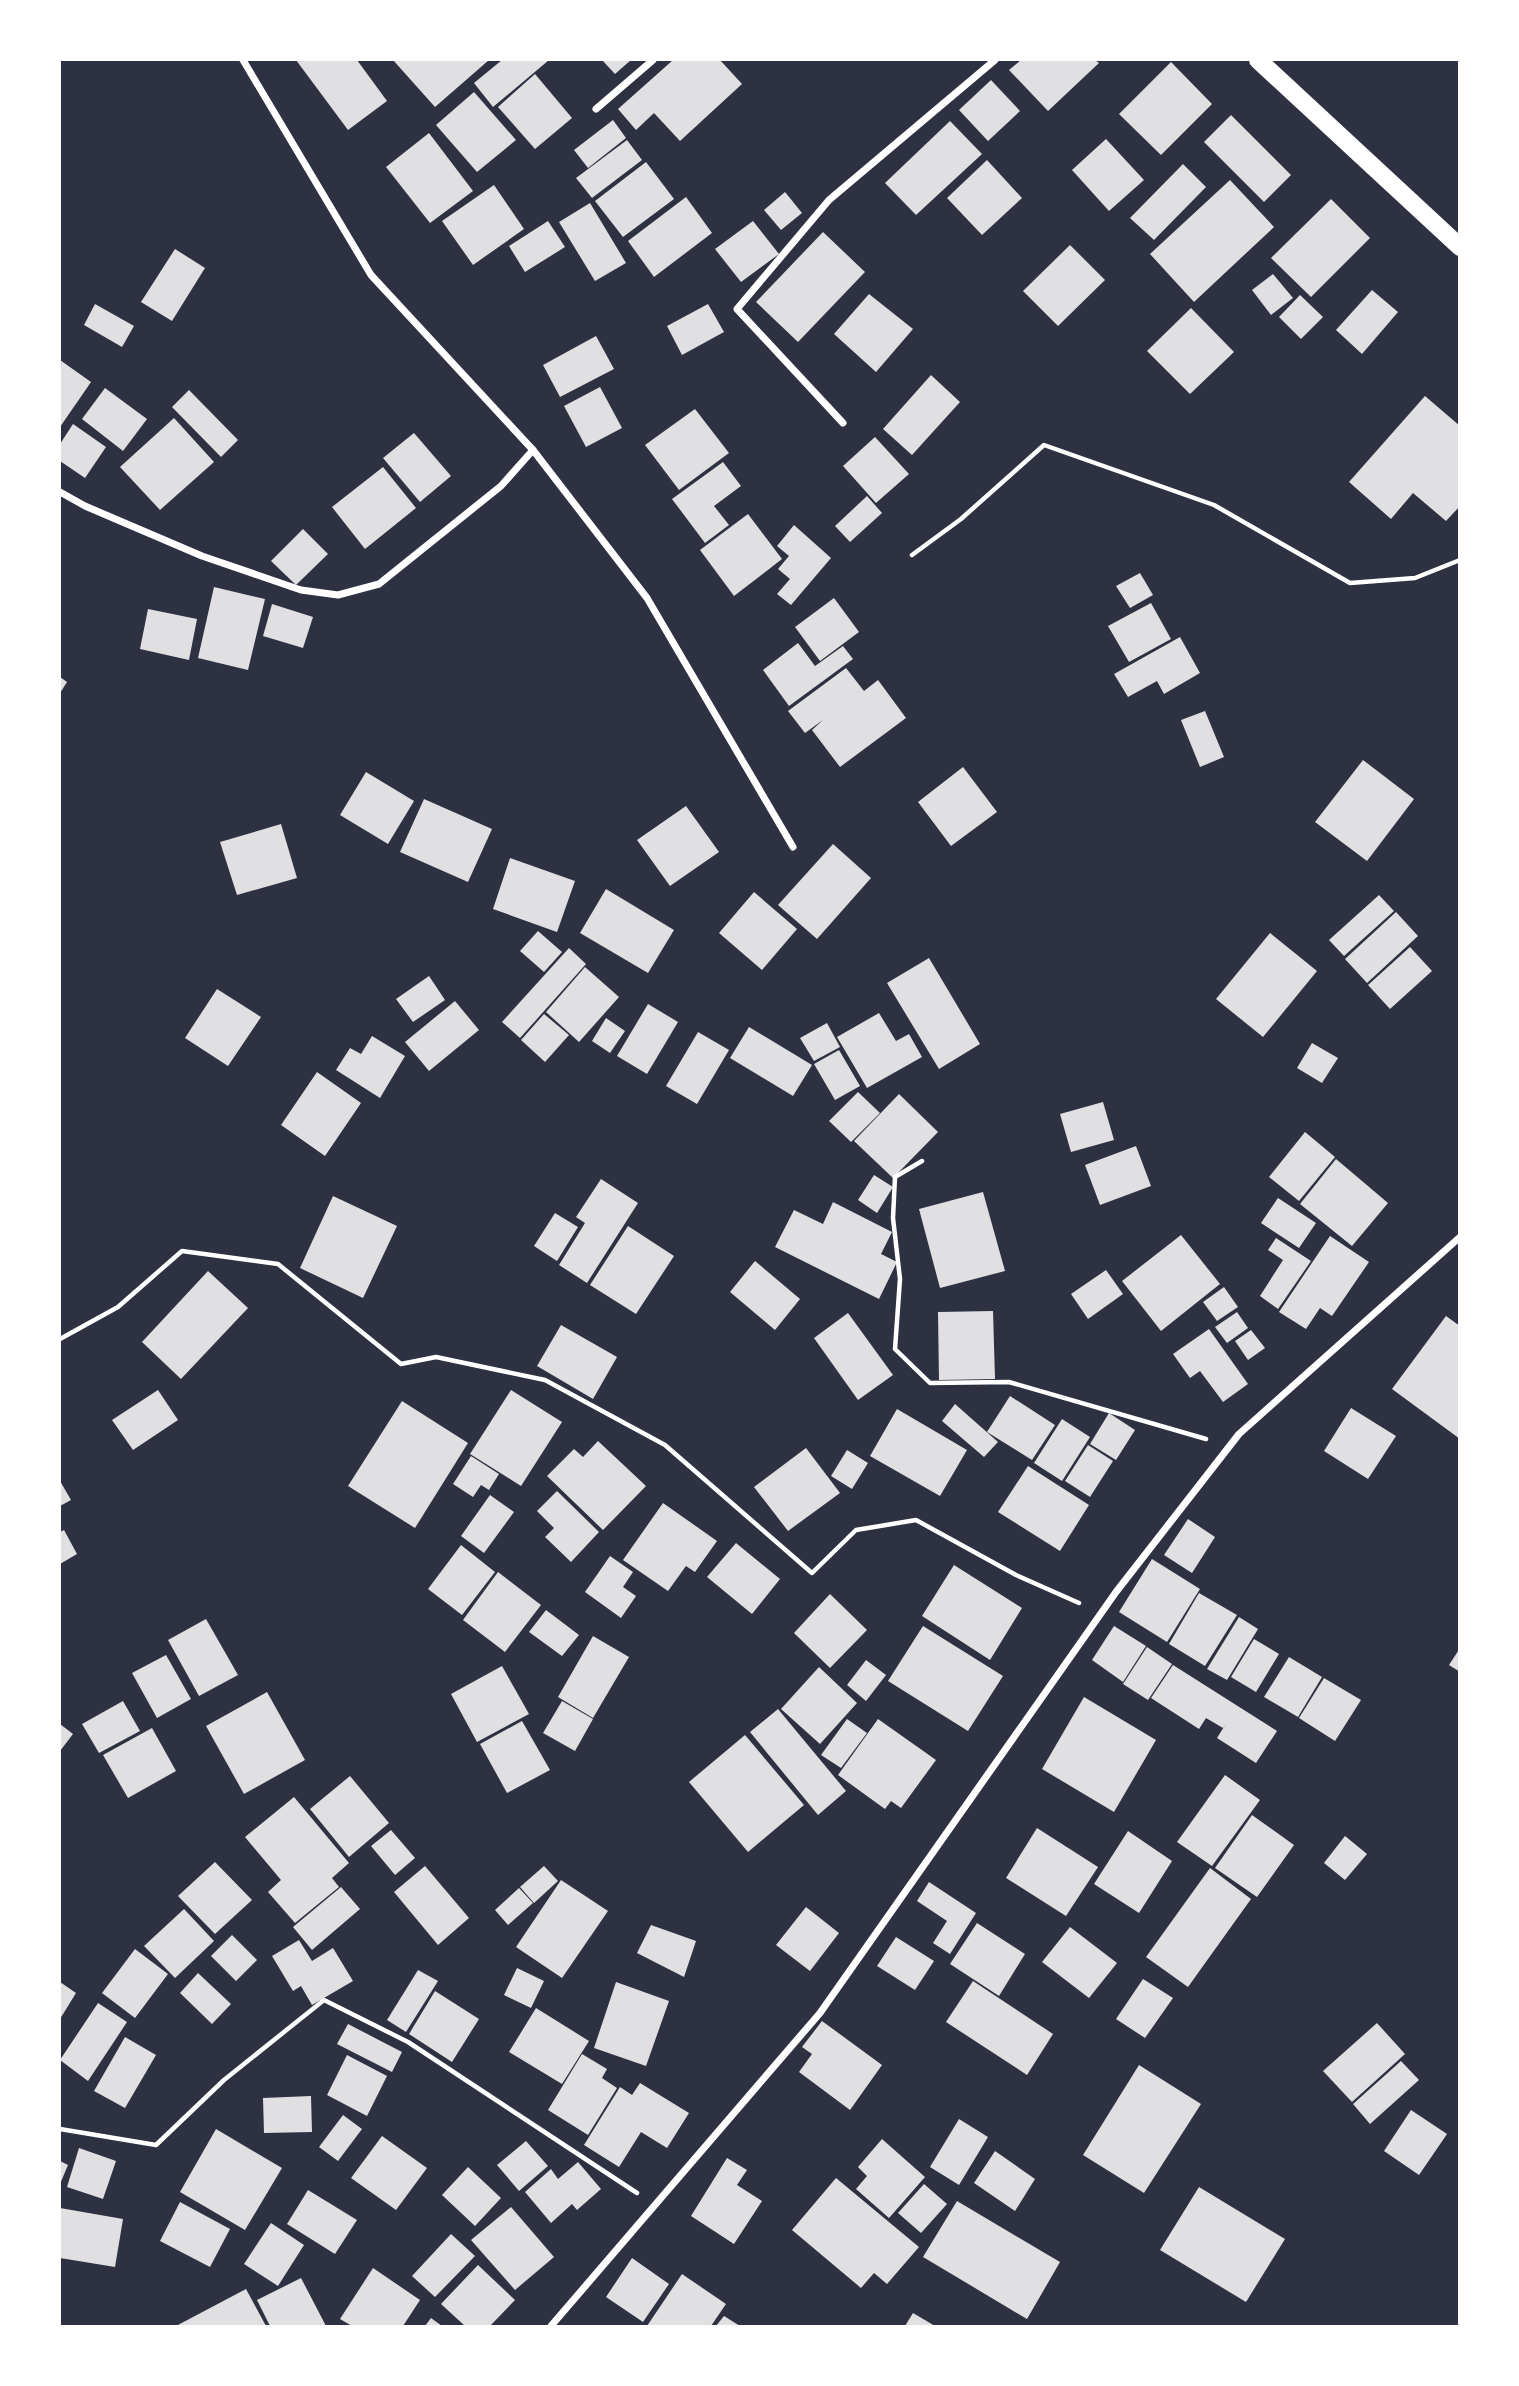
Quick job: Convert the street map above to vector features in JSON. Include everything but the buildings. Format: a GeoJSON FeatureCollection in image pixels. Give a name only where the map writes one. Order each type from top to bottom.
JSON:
{"type":"FeatureCollection","features":[{"type":"Feature","properties":{"kind":"main road"},"geometry":{"type":"LineString","coordinates":[[1258,60],[1460,247]]}},
{"type":"Feature","properties":{"kind":"street"},"geometry":{"type":"LineString","coordinates":[[243,60],[371,275],[533,450],[648,598],[793,847]]}},
{"type":"Feature","properties":{"kind":"street"},"geometry":{"type":"LineString","coordinates":[[596,109],[653,60]]}},
{"type":"Feature","properties":{"kind":"street"},"geometry":{"type":"LineString","coordinates":[[843,423],[737,309],[829,200],[995,60]]}},
{"type":"Feature","properties":{"kind":"street"},"geometry":{"type":"LineString","coordinates":[[60,492],[85,506],[202,556],[301,590],[338,595],[379,584],[501,486],[533,450]]}},
{"type":"Feature","properties":{"kind":"street"},"geometry":{"type":"LineString","coordinates":[[551,2326],[820,2013],[1102,1613],[1240,1434],[1460,1237]]}},
{"type":"Feature","properties":{"kind":"path"},"geometry":{"type":"LineString","coordinates":[[912,555],[961,519],[1044,445],[1214,505],[1350,583],[1415,578],[1460,560]]}},
{"type":"Feature","properties":{"kind":"path"},"geometry":{"type":"LineString","coordinates":[[922,1161],[895,1177],[893,1218],[900,1279],[895,1349],[930,1383],[1009,1382],[1230,1446]]}},
{"type":"Feature","properties":{"kind":"path"},"geometry":{"type":"LineString","coordinates":[[60,1339],[118,1307],[181,1251],[278,1264],[401,1364],[436,1357],[545,1380],[665,1446],[812,1573],[856,1530],[916,1520],[1016,1575],[1102,1613]]}},
{"type":"Feature","properties":{"kind":"path"},"geometry":{"type":"LineString","coordinates":[[60,2129],[156,2145],[224,2080],[324,2000],[408,2042],[655,2206]]}}]}
